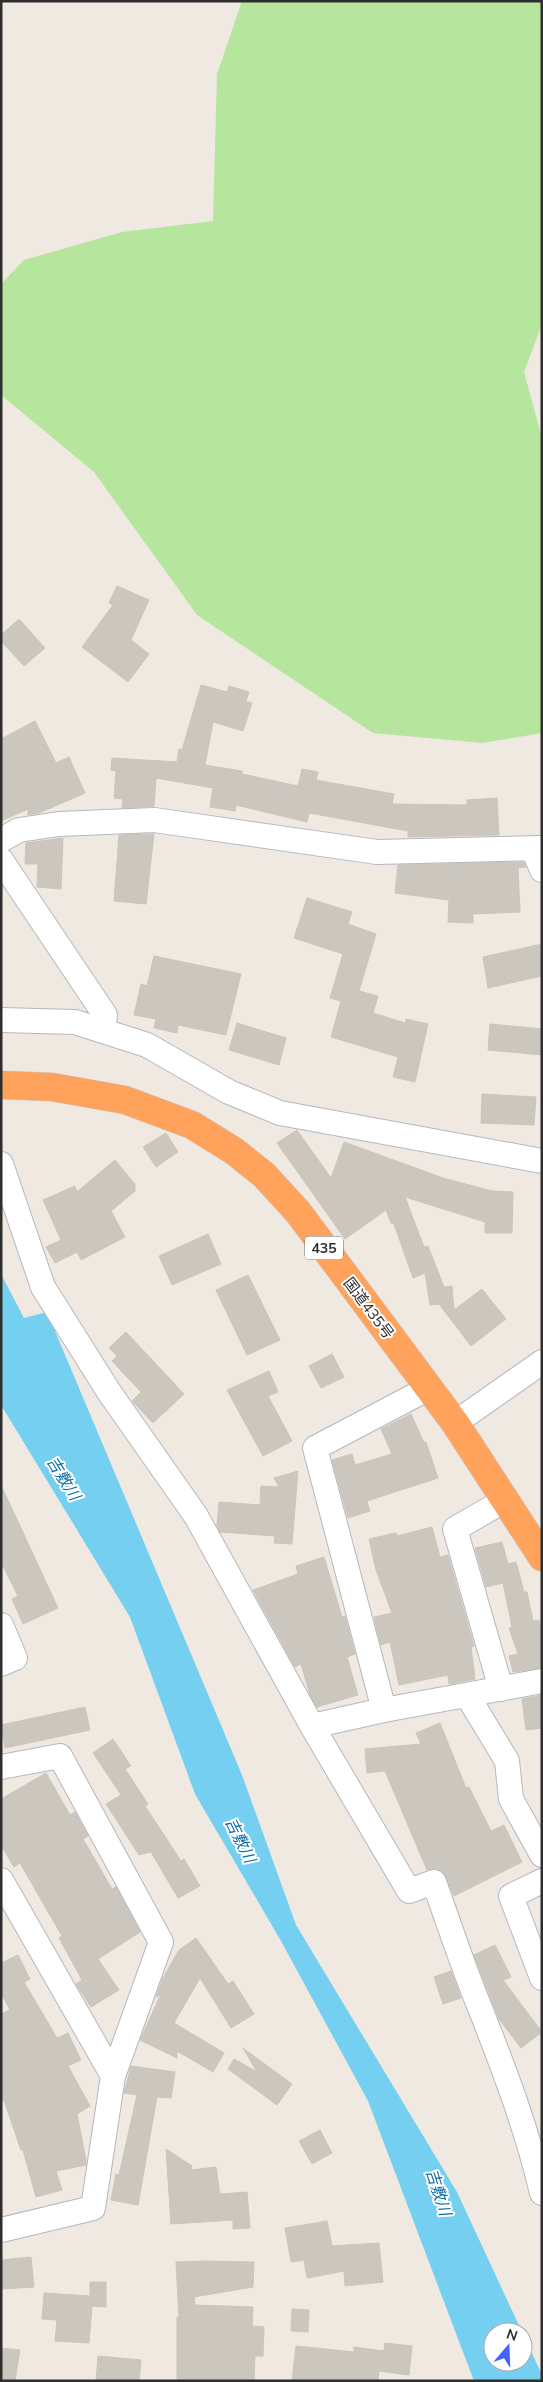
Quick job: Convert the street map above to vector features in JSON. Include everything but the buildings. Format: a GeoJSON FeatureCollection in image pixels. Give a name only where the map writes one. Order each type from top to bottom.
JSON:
{"type":"FeatureCollection","features":[{"type":"Feature","properties":{"kind":"highway","name":"国道435号"},"geometry":{"type":"LineString","coordinates":[[1,1085],[52,1087],[125,1100],[192,1125],[234,1151],[264,1175],[298,1212],[455,1423],[542,1557]]}},
{"type":"Feature","properties":{"kind":"street"},"geometry":{"type":"LineString","coordinates":[[1,840],[19,830],[59,824],[154,820],[377,852],[539,856]]}},
{"type":"Feature","properties":{"kind":"street"},"geometry":{"type":"LineString","coordinates":[[1,860],[104,1015],[103,1031]]}},
{"type":"Feature","properties":{"kind":"street"},"geometry":{"type":"LineString","coordinates":[[1,1020],[75,1022],[147,1045],[193,1074],[229,1092],[280,1113],[542,1161]]}},
{"type":"Feature","properties":{"kind":"street"},"geometry":{"type":"LineString","coordinates":[[1,1164],[43,1286],[109,1392],[196,1516],[312,1726],[409,1891],[434,1882],[480,2007],[500,2055],[542,2193]]}},
{"type":"Feature","properties":{"kind":"street"},"geometry":{"type":"LineString","coordinates":[[455,1423],[542,1362]]}},
{"type":"Feature","properties":{"kind":"street"},"geometry":{"type":"LineString","coordinates":[[384,1710],[315,1448],[429,1388]]}},
{"type":"Feature","properties":{"kind":"street"},"geometry":{"type":"LineString","coordinates":[[501,1688],[455,1529],[505,1500]]}},
{"type":"Feature","properties":{"kind":"street"},"geometry":{"type":"LineString","coordinates":[[1,1626],[16,1658],[1,1664]]}},
{"type":"Feature","properties":{"kind":"street"},"geometry":{"type":"LineString","coordinates":[[312,1726],[384,1710],[542,1681]]}},
{"type":"Feature","properties":{"kind":"street"},"geometry":{"type":"LineString","coordinates":[[467,1695],[507,1761],[511,1799],[542,1855]]}},
{"type":"Feature","properties":{"kind":"street"},"geometry":{"type":"LineString","coordinates":[[1,1767],[60,1756],[161,1942],[113,2076],[93,2208],[1,2230]]}},
{"type":"Feature","properties":{"kind":"street"},"geometry":{"type":"LineString","coordinates":[[1,1880],[113,2076]]}},
{"type":"Feature","properties":{"kind":"street"},"geometry":{"type":"LineString","coordinates":[[542,1881],[511,1896],[542,1978]]}},
{"type":"Feature","properties":{"kind":"green space"},"geometry":{"type":"Polygon","coordinates":[[[242,1],[542,1],[542,324],[524,372],[542,438],[542,733],[483,743],[373,733],[197,615],[94,472],[1,395],[1,284],[24,260],[122,232],[213,221],[217,74],[242,1]]]}},
{"type":"Feature","properties":{"kind":"water","name":"吉敷川"},"geometry":{"type":"Polygon","coordinates":[[[1,1274],[24,1318],[47,1312],[242,1775],[296,1925],[457,2192],[517,2322],[483,2322],[483,2372],[533,2372],[533,2356],[542,2375],[542,2381],[474,2381],[368,2101],[281,1941],[195,1794],[130,1617],[1,1405],[1,1274]]]}}]}
